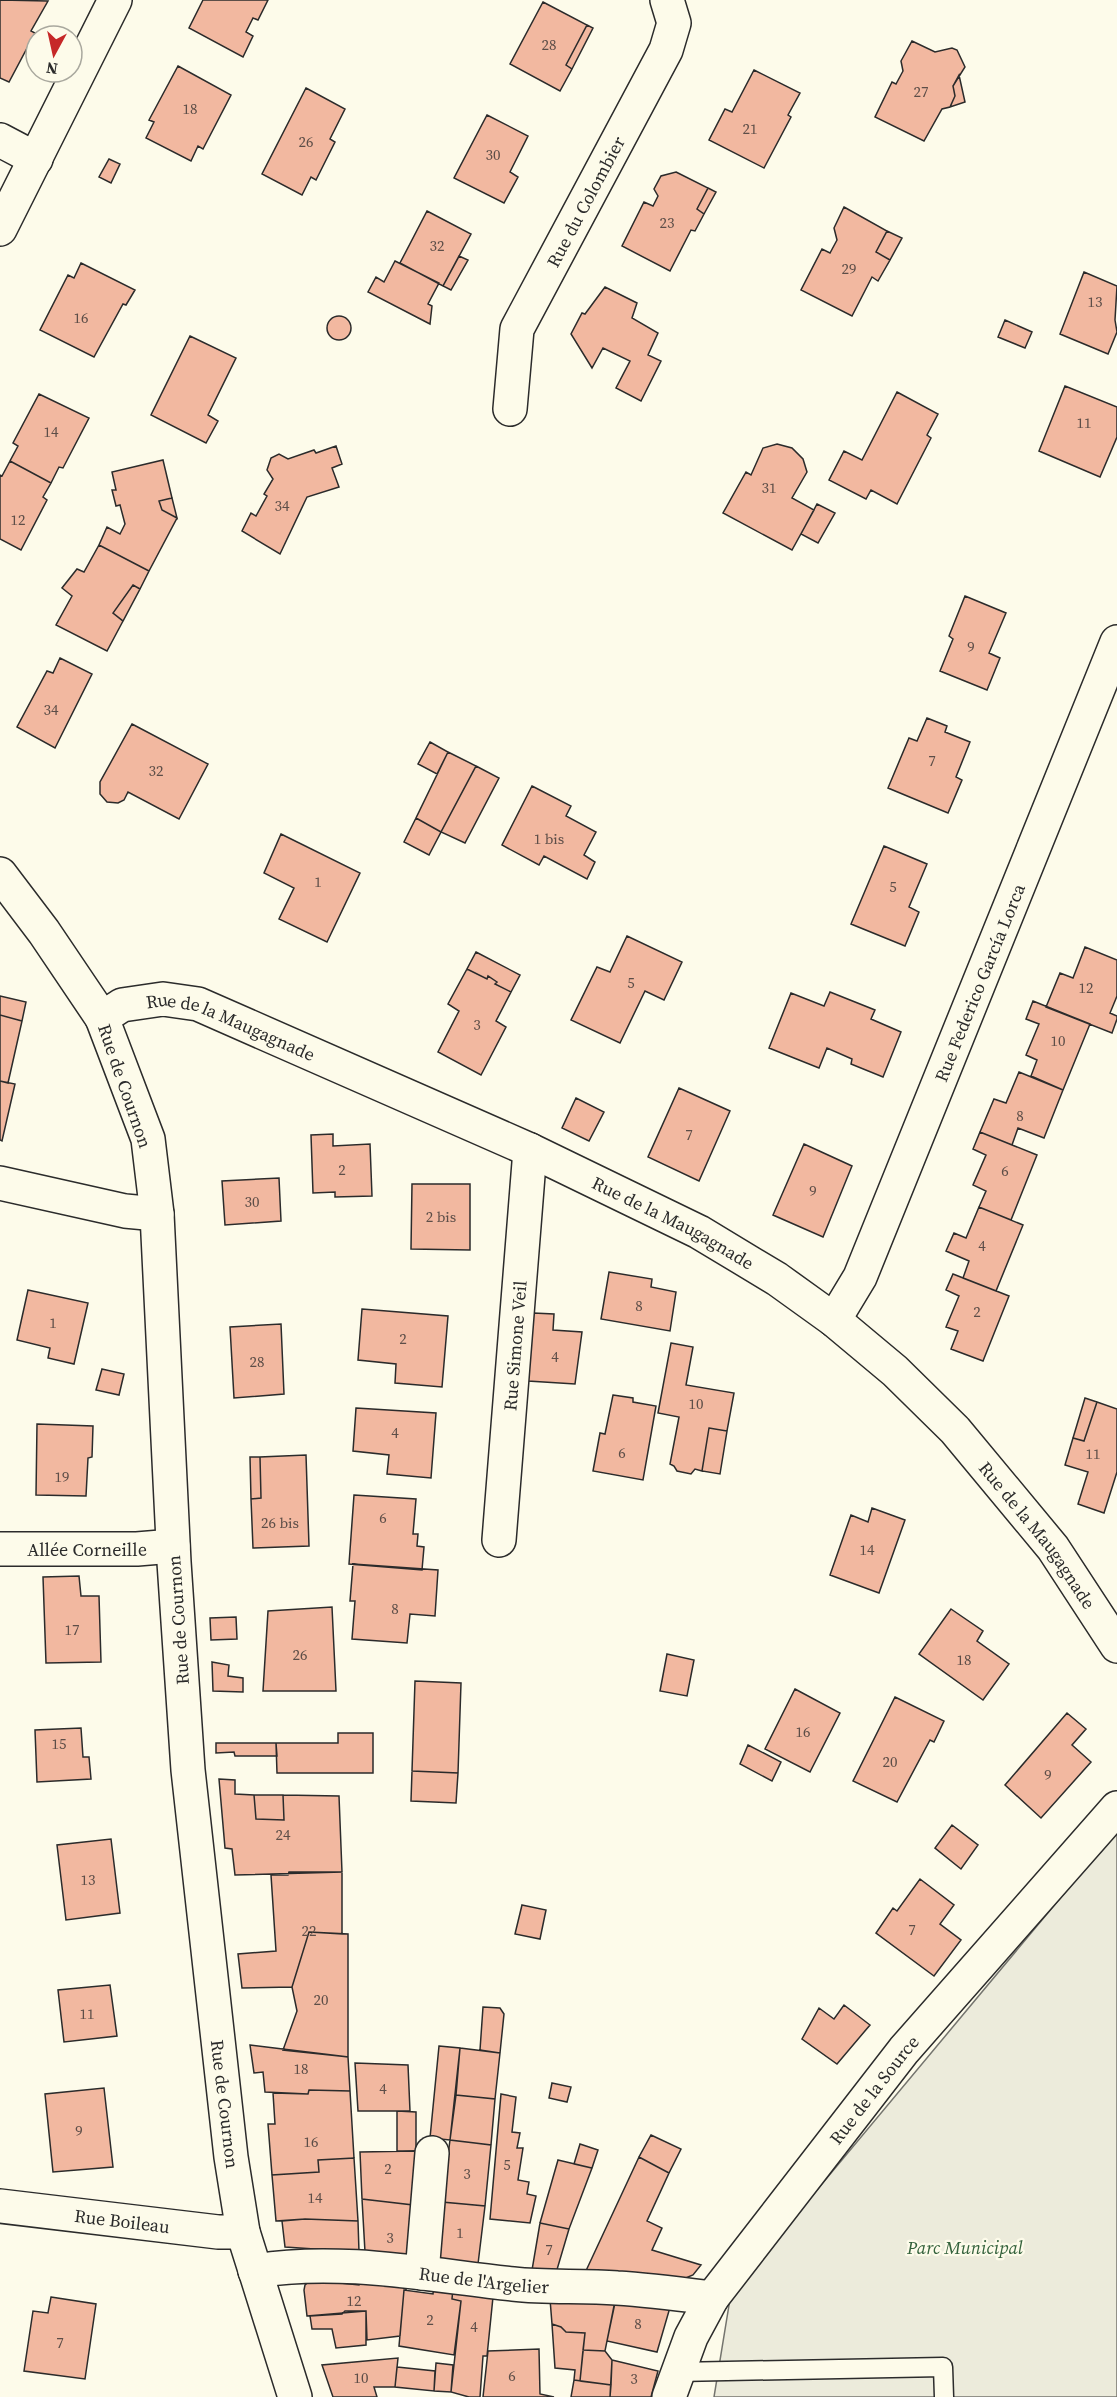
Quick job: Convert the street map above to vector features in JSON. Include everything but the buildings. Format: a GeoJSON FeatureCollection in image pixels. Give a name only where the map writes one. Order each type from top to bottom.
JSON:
{"type":"FeatureCollection","features":[{"type":"Feature","properties":{"kind":"street"},"geometry":{"type":"LineString","coordinates":[[0,229],[115,0]]}},
{"type":"Feature","properties":{"kind":"street","name":"Rue du Colombier"},"geometry":{"type":"LineString","coordinates":[[510,409],[517,329],[666,50],[674,23],[667,0]]}},
{"type":"Feature","properties":{"kind":"street"},"geometry":{"type":"LineString","coordinates":[[0,140],[36,159]]}},
{"type":"Feature","properties":{"kind":"street","name":"Rue Federico García Lorca"},"geometry":{"type":"LineString","coordinates":[[834,1320],[860,1277],[1117,642]]}},
{"type":"Feature","properties":{"kind":"street","name":"Rue de Cournon"},"geometry":{"type":"LineString","coordinates":[[0,874],[44,932],[102,1018],[148,1139],[157,1214],[173,1546],[190,1793],[218,2053],[243,2232],[295,2397]]}},
{"type":"Feature","properties":{"kind":"street","name":"Rue de la Maugagnade"},"geometry":{"type":"LineString","coordinates":[[102,1018],[122,1005],[163,999],[198,1004],[530,1150],[699,1232],[777,1279],[834,1320],[896,1371],[955,1430],[1053,1548],[1117,1646]]}},
{"type":"Feature","properties":{"kind":"street","name":"Rue Simone Veil"},"geometry":{"type":"LineString","coordinates":[[499,1540],[530,1150]]}},
{"type":"Feature","properties":{"kind":"street"},"geometry":{"type":"LineString","coordinates":[[0,1183],[125,1211],[157,1214]]}},
{"type":"Feature","properties":{"kind":"street","name":"Allée Corneille"},"geometry":{"type":"LineString","coordinates":[[0,1549],[137,1549],[173,1546]]}},
{"type":"Feature","properties":{"kind":"street","name":"Rue de la Source"},"geometry":{"type":"LineString","coordinates":[[673,2384],[691,2337],[712,2298],[904,2050],[1117,1808]]}},
{"type":"Feature","properties":{"kind":"street"},"geometry":{"type":"LineString","coordinates":[[422,2273],[432,2153]]}},
{"type":"Feature","properties":{"kind":"street","name":"Rue Boileau"},"geometry":{"type":"LineString","coordinates":[[0,2206],[197,2230],[243,2232]]}},
{"type":"Feature","properties":{"kind":"street","name":"Rue de l'Argelier"},"geometry":{"type":"LineString","coordinates":[[255,2271],[276,2268],[344,2266],[516,2285],[617,2288],[712,2298]]}},
{"type":"Feature","properties":{"kind":"lane"},"geometry":{"type":"LineString","coordinates":[[673,2384],[943,2367],[944,2397]]}},
{"type":"Feature","properties":{"kind":"green space","name":"Parc Municipal"},"geometry":{"type":"Polygon","coordinates":[[[1117,1830],[1117,2397],[714,2397],[731,2293],[1117,1830]]]}}]}
